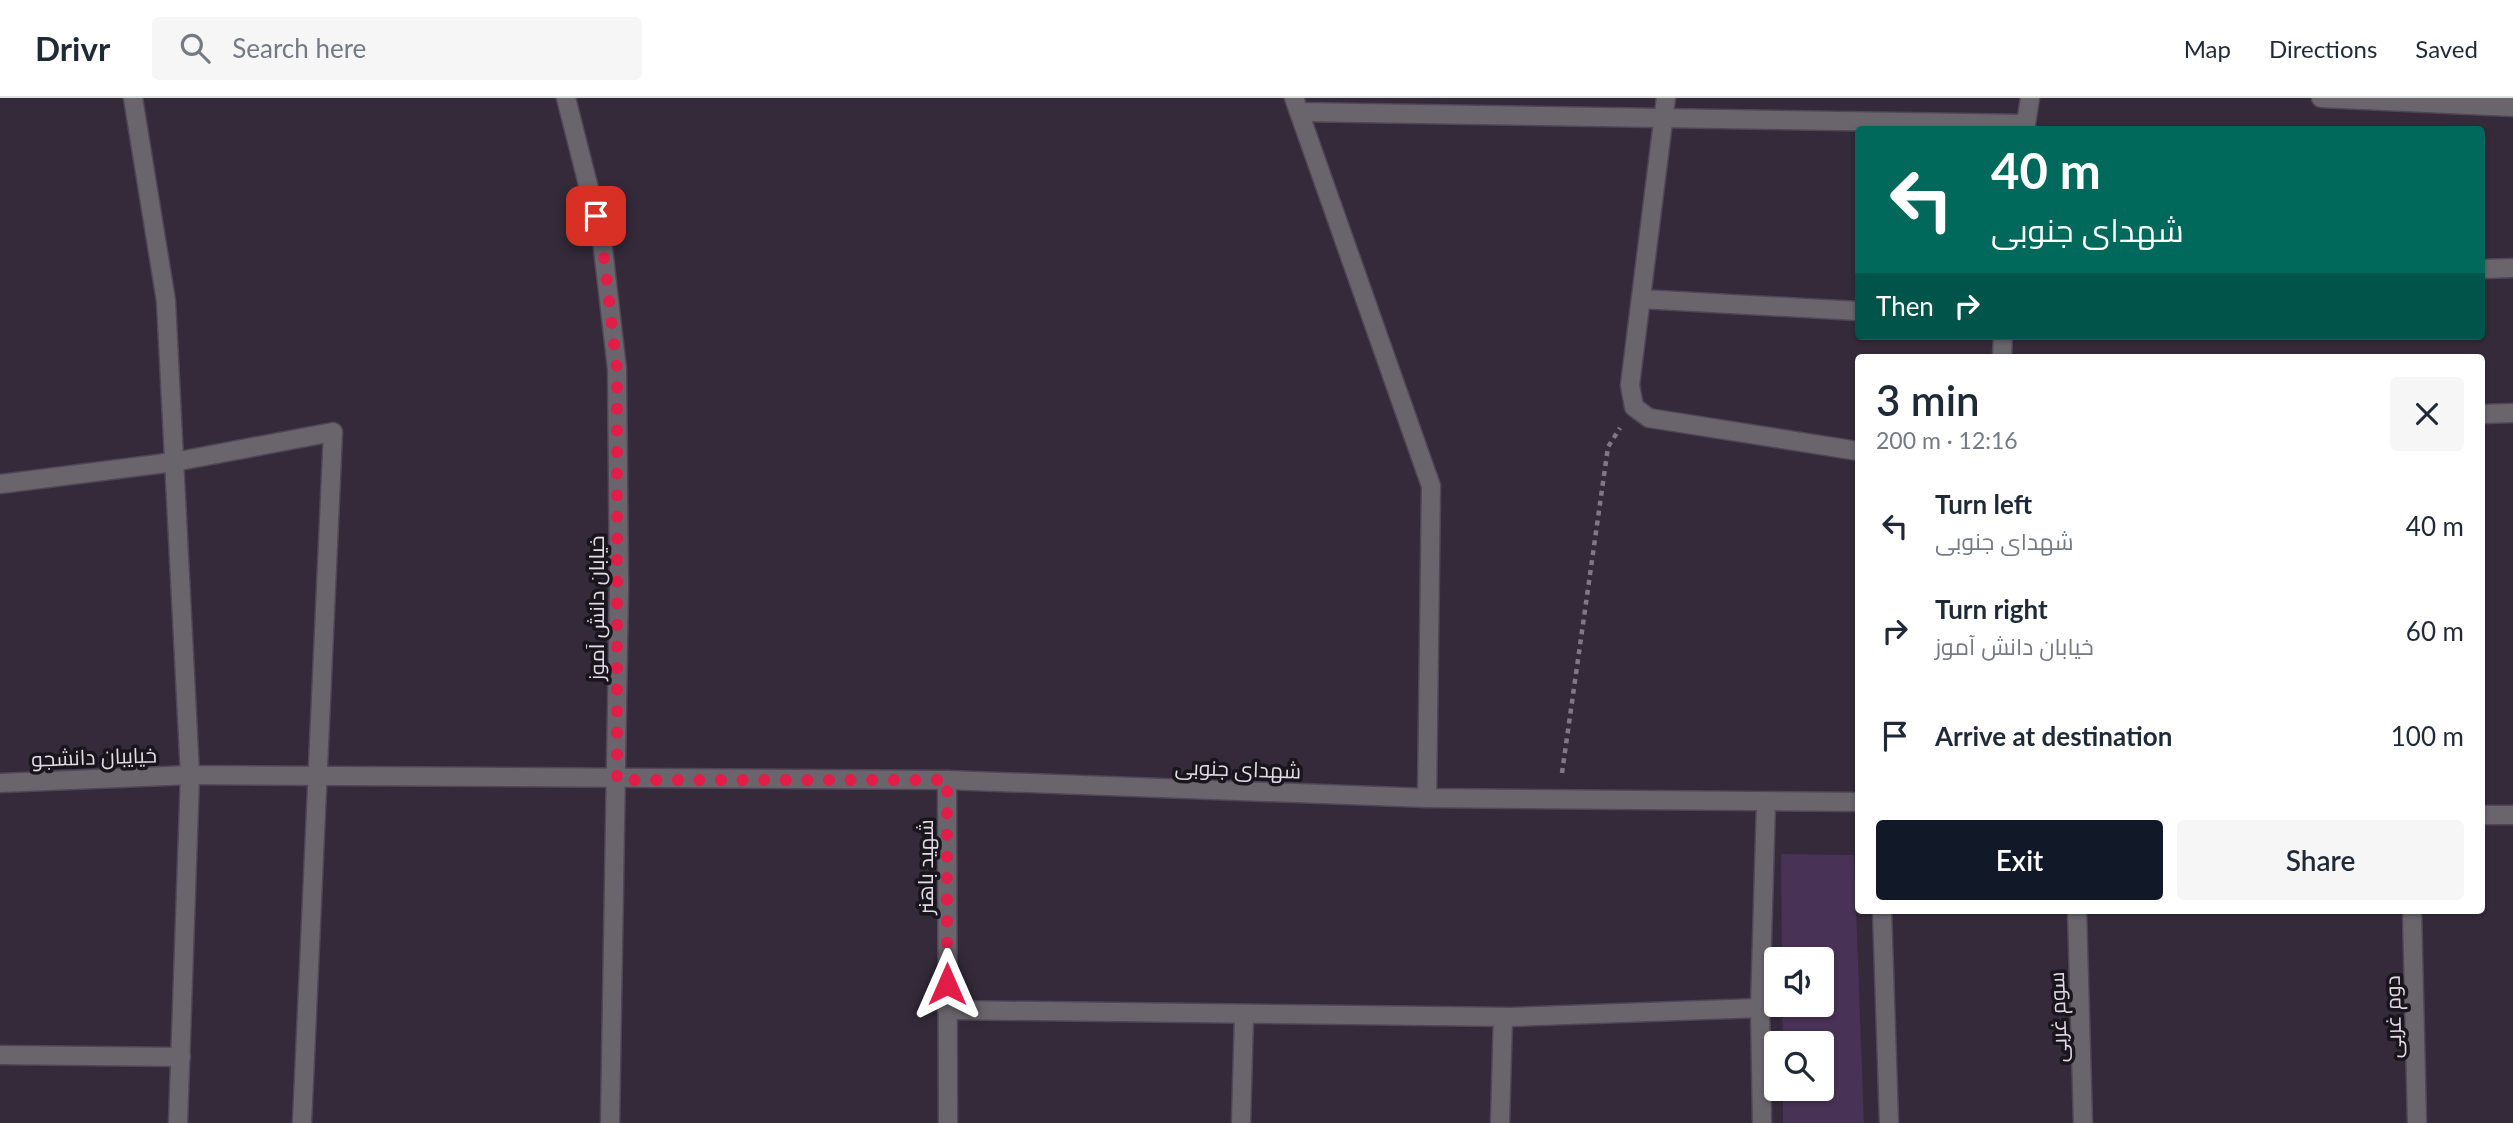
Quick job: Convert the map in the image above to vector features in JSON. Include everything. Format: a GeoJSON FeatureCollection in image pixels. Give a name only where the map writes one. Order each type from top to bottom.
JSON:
{"type":"FeatureCollection","features":[{"type":"Feature","properties":{"kind":"street"},"geometry":{"type":"LineString","coordinates":[[133,98],[166,300],[190,775],[178,1123]]}},
{"type":"Feature","properties":{"kind":"street","name":"خیابان دانش آموز"},"geometry":{"type":"LineString","coordinates":[[566,98],[602,240],[617,369],[617,780],[610,1123]]}},
{"type":"Feature","properties":{"kind":"street"},"geometry":{"type":"LineString","coordinates":[[1666,98],[1630,385],[1634,407],[1649,418],[1855,451]]}},
{"type":"Feature","properties":{"kind":"street"},"geometry":{"type":"LineString","coordinates":[[2025,126],[2030,98]]}},
{"type":"Feature","properties":{"kind":"street"},"geometry":{"type":"LineString","coordinates":[[2321,98],[2513,107]]}},
{"type":"Feature","properties":{"kind":"street"},"geometry":{"type":"LineString","coordinates":[[1427,798],[1431,486],[1296,105],[1992,126]]}},
{"type":"Feature","properties":{"kind":"street"},"geometry":{"type":"LineString","coordinates":[[2485,269],[2513,268]]}},
{"type":"Feature","properties":{"kind":"street"},"geometry":{"type":"LineString","coordinates":[[1641,299],[1855,311]]}},
{"type":"Feature","properties":{"kind":"street"},"geometry":{"type":"LineString","coordinates":[[2485,414],[2513,413]]}},
{"type":"Feature","properties":{"kind":"street"},"geometry":{"type":"LineString","coordinates":[[0,484],[174,462],[333,432],[302,1123]]}},
{"type":"Feature","properties":{"kind":"street","name":"خیایبان دانشجو"},"geometry":{"type":"LineString","coordinates":[[0,783],[190,775],[319,776]]}},
{"type":"Feature","properties":{"kind":"street","name":"شهدای جنوبی"},"geometry":{"type":"LineString","coordinates":[[319,776],[617,780],[947,780],[1427,798],[1855,802]]}},
{"type":"Feature","properties":{"kind":"street","name":"شهید باهنر"},"geometry":{"type":"LineString","coordinates":[[947,780],[948,1123]]}},
{"type":"Feature","properties":{"kind":"street"},"geometry":{"type":"LineString","coordinates":[[1762,1123],[1760,1008],[1766,802]]}},
{"type":"Feature","properties":{"kind":"street"},"geometry":{"type":"LineString","coordinates":[[2485,815],[2513,815]]}},
{"type":"Feature","properties":{"kind":"street"},"geometry":{"type":"LineString","coordinates":[[1882,914],[1889,1123]]}},
{"type":"Feature","properties":{"kind":"street","name":"سوم غربی"},"geometry":{"type":"LineString","coordinates":[[2077,914],[2083,1123]]}},
{"type":"Feature","properties":{"kind":"street","name":"دوم غربی"},"geometry":{"type":"LineString","coordinates":[[2412,914],[2417,1123]]}},
{"type":"Feature","properties":{"kind":"street"},"geometry":{"type":"LineString","coordinates":[[947,1010],[1244,1016],[1503,1017],[1760,1008]]}},
{"type":"Feature","properties":{"kind":"street"},"geometry":{"type":"LineString","coordinates":[[1241,1123],[1244,1016]]}},
{"type":"Feature","properties":{"kind":"street"},"geometry":{"type":"LineString","coordinates":[[1500,1123],[1503,1017]]}},
{"type":"Feature","properties":{"kind":"street"},"geometry":{"type":"LineString","coordinates":[[0,1055],[181,1057]]}},
{"type":"Feature","properties":{"kind":"path"},"geometry":{"type":"LineString","coordinates":[[1558,800],[1608,447],[1634,407]]}},
{"type":"Feature","properties":{"kind":"shaded area"},"geometry":{"type":"Polygon","coordinates":[[[1781,854],[1854,855],[1864,1123],[1783,1123],[1783,1101],[1834,1101],[1834,1031],[1783,1031],[1782,1017],[1834,1017],[1834,947],[1782,947],[1781,854]]]}},
{"type":"Feature","properties":{"kind":"route"},"geometry":{"type":"LineString","coordinates":[[596,216],[602,240],[617,369],[617,780],[947,780],[947,984]]}}]}
